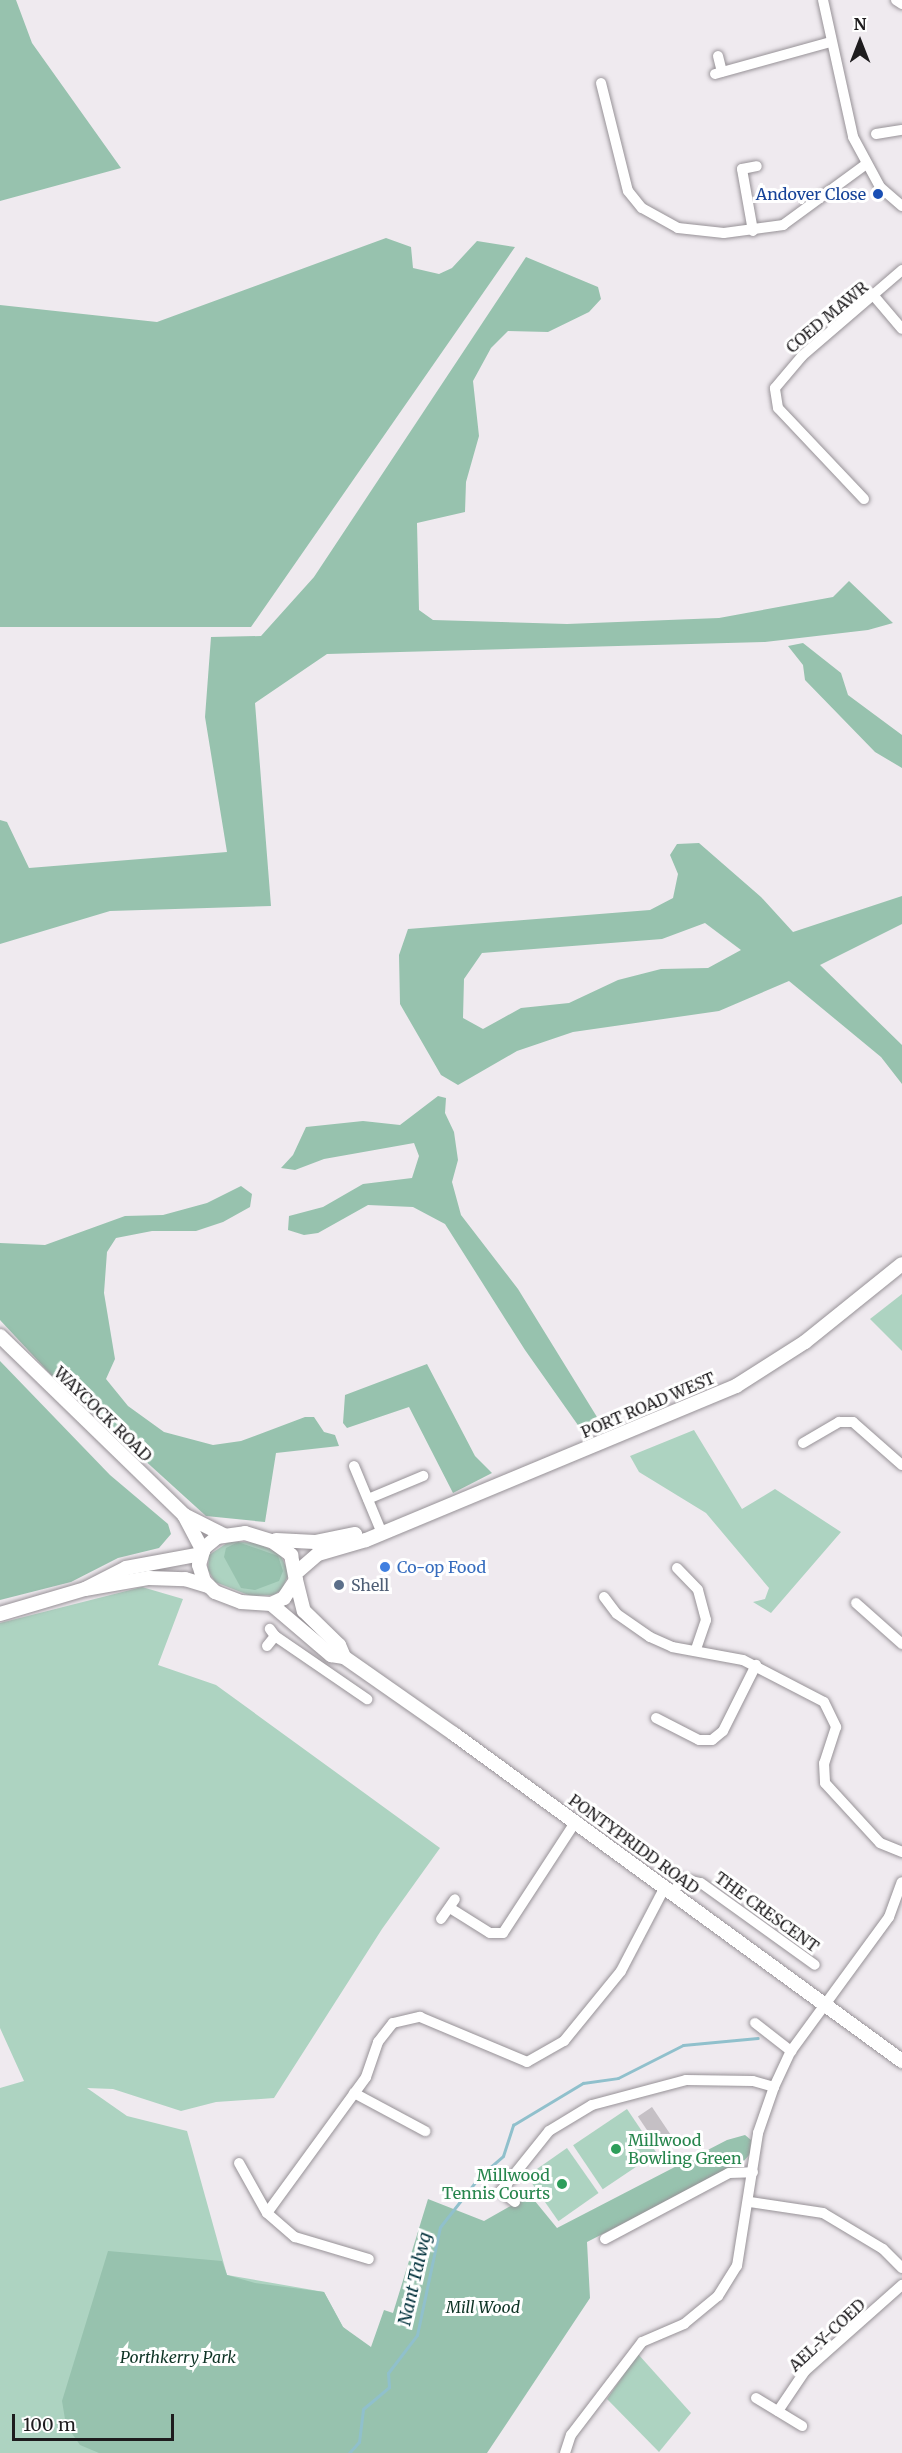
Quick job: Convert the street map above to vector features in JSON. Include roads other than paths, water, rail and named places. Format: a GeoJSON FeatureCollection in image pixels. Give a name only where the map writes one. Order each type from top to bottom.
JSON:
{"type":"FeatureCollection","features":[{"type":"Feature","properties":{"kind":"main road","name":"PORT ROAD WEST"},"geometry":{"type":"LineString","coordinates":[[296,1577],[318,1554],[381,1531],[736,1386],[805,1342],[902,1264]]}},
{"type":"Feature","properties":{"kind":"main road","name":"WAYCOCK ROAD"},"geometry":{"type":"LineString","coordinates":[[0,1336],[184,1515],[224,1535]]}},
{"type":"Feature","properties":{"kind":"main road","name":"WAYCOCK ROAD"},"geometry":{"type":"LineString","coordinates":[[184,1515],[202,1552]]}},
{"type":"Feature","properties":{"kind":"main road","name":"PORT ROAD WEST"},"geometry":{"type":"LineString","coordinates":[[264,1538],[315,1542],[381,1531]]}},
{"type":"Feature","properties":{"kind":"main road"},"geometry":{"type":"LineString","coordinates":[[0,1614],[85,1589],[158,1577],[208,1586],[234,1600],[271,1604],[284,1598],[296,1577],[286,1549],[264,1538],[224,1535],[202,1552],[126,1568],[85,1589]]}},
{"type":"Feature","properties":{"kind":"main road"},"geometry":{"type":"LineString","coordinates":[[202,1552],[200,1571],[208,1586]]}},
{"type":"Feature","properties":{"kind":"main road","name":"PONTYPRIDD ROAD"},"geometry":{"type":"LineString","coordinates":[[296,1577],[304,1611],[339,1645],[344,1657]]}},
{"type":"Feature","properties":{"kind":"main road","name":"PONTYPRIDD ROAD"},"geometry":{"type":"LineString","coordinates":[[271,1604],[331,1655],[344,1657],[371,1675],[576,1821],[902,2061]]}},
{"type":"Feature","properties":{"kind":"street"},"geometry":{"type":"LineString","coordinates":[[823,0],[830,42],[853,137],[865,165],[880,187],[902,206]]}},
{"type":"Feature","properties":{"kind":"street"},"geometry":{"type":"LineString","coordinates":[[896,0],[902,4]]}},
{"type":"Feature","properties":{"kind":"street"},"geometry":{"type":"LineString","coordinates":[[718,56],[718,73],[830,42]]}},
{"type":"Feature","properties":{"kind":"street"},"geometry":{"type":"LineString","coordinates":[[601,83],[622,176],[642,208],[690,231],[753,231],[797,220],[830,188],[865,165]]}},
{"type":"Feature","properties":{"kind":"street"},"geometry":{"type":"LineString","coordinates":[[876,134],[900,130]]}},
{"type":"Feature","properties":{"kind":"street"},"geometry":{"type":"LineString","coordinates":[[753,231],[742,168],[757,166]]}},
{"type":"Feature","properties":{"kind":"street","name":"COED MAWR"},"geometry":{"type":"LineString","coordinates":[[864,499],[778,408],[775,388],[802,356],[902,270]]}},
{"type":"Feature","properties":{"kind":"street"},"geometry":{"type":"LineString","coordinates":[[874,296],[902,329]]}},
{"type":"Feature","properties":{"kind":"street"},"geometry":{"type":"LineString","coordinates":[[803,1443],[839,1422],[853,1422],[902,1465]]}},
{"type":"Feature","properties":{"kind":"street"},"geometry":{"type":"LineString","coordinates":[[354,1466],[381,1531]]}},
{"type":"Feature","properties":{"kind":"street"},"geometry":{"type":"LineString","coordinates":[[368,1499],[423,1476]]}},
{"type":"Feature","properties":{"kind":"street"},"geometry":{"type":"LineString","coordinates":[[677,1568],[698,1590],[706,1620],[696,1649]]}},
{"type":"Feature","properties":{"kind":"street"},"geometry":{"type":"LineString","coordinates":[[604,1597],[617,1614],[650,1637],[672,1647],[696,1649],[756,1665],[824,1702],[836,1727],[824,1763],[825,1784],[880,1843],[902,1852]]}},
{"type":"Feature","properties":{"kind":"street"},"geometry":{"type":"LineString","coordinates":[[856,1603],[902,1644]]}},
{"type":"Feature","properties":{"kind":"street"},"geometry":{"type":"LineString","coordinates":[[267,1646],[273,1632],[363,1696],[371,1675]]}},
{"type":"Feature","properties":{"kind":"street"},"geometry":{"type":"LineString","coordinates":[[656,1718],[699,1740],[712,1740],[723,1731],[756,1665]]}},
{"type":"Feature","properties":{"kind":"street"},"geometry":{"type":"LineString","coordinates":[[441,1919],[453,1904],[490,1933],[503,1933],[576,1821]]}},
{"type":"Feature","properties":{"kind":"street","name":"THE CRESCENT"},"geometry":{"type":"LineString","coordinates":[[669,1890],[683,1879],[701,1883],[815,1965]]}},
{"type":"Feature","properties":{"kind":"street"},"geometry":{"type":"LineString","coordinates":[[565,2453],[571,2435],[642,2342],[684,2324],[718,2296],[737,2266],[750,2202],[759,2127],[774,2087],[791,2051],[889,1917],[902,1882]]}},
{"type":"Feature","properties":{"kind":"street"},"geometry":{"type":"LineString","coordinates":[[267,2212],[354,2093],[378,2042],[393,2023],[420,2017],[527,2062],[564,2041],[621,1971],[669,1890]]}},
{"type":"Feature","properties":{"kind":"street"},"geometry":{"type":"LineString","coordinates":[[755,2023],[791,2051]]}},
{"type":"Feature","properties":{"kind":"street"},"geometry":{"type":"LineString","coordinates":[[515,2202],[501,2191],[549,2131],[592,2105],[686,2080],[753,2081],[774,2087]]}},
{"type":"Feature","properties":{"kind":"street"},"geometry":{"type":"LineString","coordinates":[[354,2093],[425,2131]]}},
{"type":"Feature","properties":{"kind":"street"},"geometry":{"type":"LineString","coordinates":[[239,2163],[267,2212],[295,2236],[369,2259]]}},
{"type":"Feature","properties":{"kind":"street"},"geometry":{"type":"LineString","coordinates":[[605,2239],[729,2173],[753,2172]]}},
{"type":"Feature","properties":{"kind":"street"},"geometry":{"type":"LineString","coordinates":[[750,2202],[823,2213],[884,2249],[902,2268]]}},
{"type":"Feature","properties":{"kind":"street","name":"AEL-Y-COED"},"geometry":{"type":"LineString","coordinates":[[778,2411],[805,2371],[902,2285]]}},
{"type":"Feature","properties":{"kind":"street"},"geometry":{"type":"LineString","coordinates":[[756,2398],[802,2426]]}},
{"type":"Feature","properties":{"kind":"waterway","name":"Nant Talwg"},"geometry":{"type":"LineString","coordinates":[[349,2453],[359,2442],[363,2409],[389,2387],[388,2373],[417,2335],[440,2227],[480,2176],[503,2156],[513,2125],[583,2083],[618,2078],[683,2045],[758,2038]]}},
{"type":"Feature","properties":{"kind":"place","name":"Andover Close"},"geometry":{"type":"Point","coordinates":[878,194]}},
{"type":"Feature","properties":{"kind":"place","name":"Co-op Food"},"geometry":{"type":"Point","coordinates":[385,1567]}},
{"type":"Feature","properties":{"kind":"place","name":"Shell"},"geometry":{"type":"Point","coordinates":[339,1585]}},
{"type":"Feature","properties":{"kind":"place","name":"Millwood Bowling Green"},"geometry":{"type":"Point","coordinates":[616,2149]}},
{"type":"Feature","properties":{"kind":"place","name":"Millwood Tennis Courts"},"geometry":{"type":"Point","coordinates":[562,2184]}},
{"type":"Feature","properties":{"kind":"park label","name":"Mill Wood"},"geometry":{"type":"Point","coordinates":[483,2307]}},
{"type":"Feature","properties":{"kind":"park label","name":"Porthkerry Park"},"geometry":{"type":"Point","coordinates":[178,2357]}}]}
